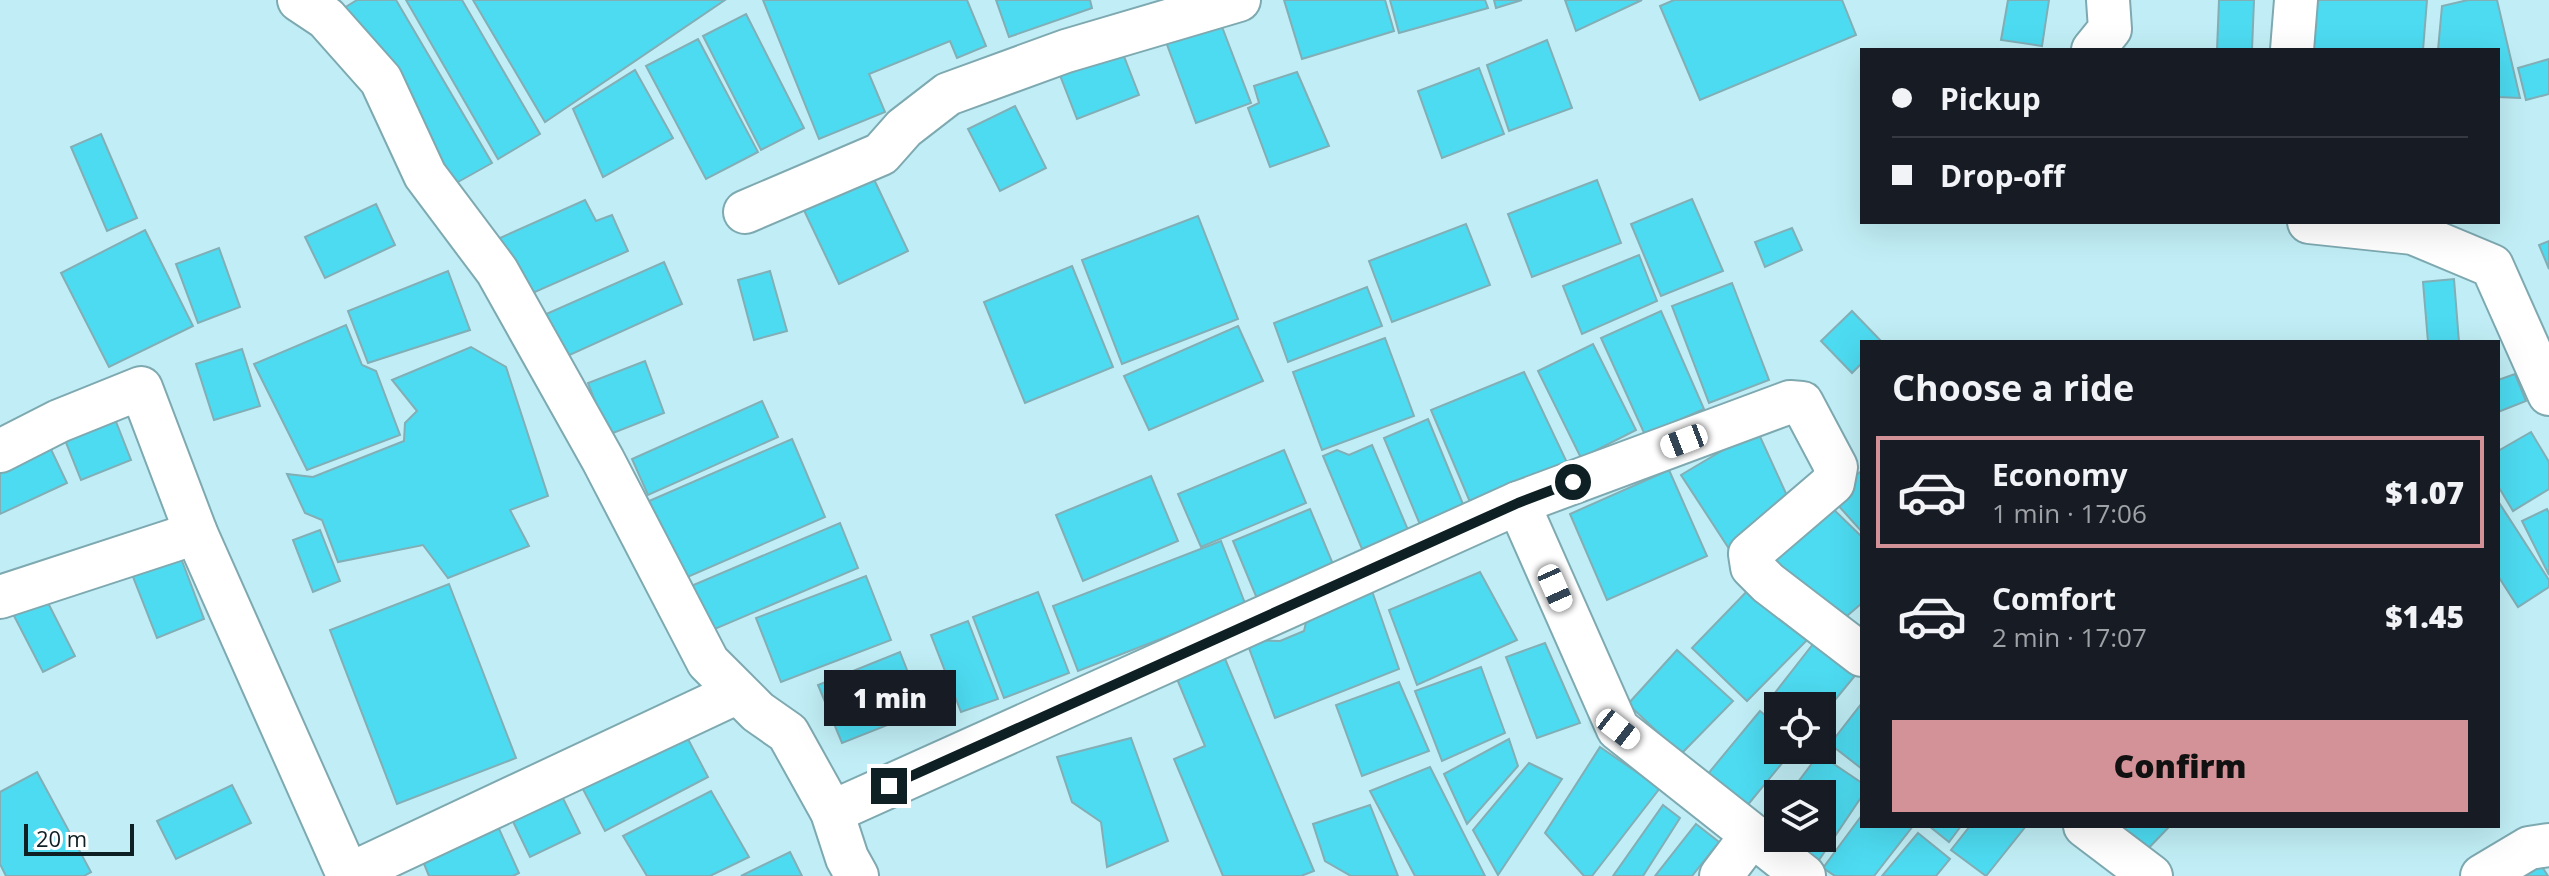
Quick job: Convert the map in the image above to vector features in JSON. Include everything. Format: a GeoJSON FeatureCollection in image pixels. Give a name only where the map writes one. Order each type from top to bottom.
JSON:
{"type":"FeatureCollection","features":[{"type":"Feature","properties":{"kind":"street"},"geometry":{"type":"LineString","coordinates":[[299,0],[326,18],[381,80],[425,175],[497,271],[708,662],[736,693],[788,733],[832,812],[847,858],[857,876]]}},
{"type":"Feature","properties":{"kind":"street"},"geometry":{"type":"LineString","coordinates":[[745,212],[881,154],[904,128],[948,94],[1066,51],[1239,0]]}},
{"type":"Feature","properties":{"kind":"street"},"geometry":{"type":"LineString","coordinates":[[2095,48],[2110,29],[2108,0]]}},
{"type":"Feature","properties":{"kind":"street"},"geometry":{"type":"LineString","coordinates":[[2292,48],[2296,0]]}},
{"type":"Feature","properties":{"kind":"street"},"geometry":{"type":"LineString","coordinates":[[2328,224],[2413,233],[2492,266],[2549,394]]}},
{"type":"Feature","properties":{"kind":"street"},"geometry":{"type":"LineString","coordinates":[[0,451],[59,421],[141,388],[196,533],[348,875],[736,693]]}},
{"type":"Feature","properties":{"kind":"street"},"geometry":{"type":"LineString","coordinates":[[832,812],[1518,503],[1790,402],[1802,403],[1836,467],[1833,483],[1750,554],[1752,567],[1768,583],[1860,653]]}},
{"type":"Feature","properties":{"kind":"street"},"geometry":{"type":"LineString","coordinates":[[1518,503],[1618,729],[1804,876]]}},
{"type":"Feature","properties":{"kind":"street"},"geometry":{"type":"LineString","coordinates":[[0,597],[196,533]]}},
{"type":"Feature","properties":{"kind":"street"},"geometry":{"type":"LineString","coordinates":[[2088,828],[2151,876]]}},
{"type":"Feature","properties":{"kind":"street"},"geometry":{"type":"LineString","coordinates":[[1721,876],[1752,835]]}},
{"type":"Feature","properties":{"kind":"street"},"geometry":{"type":"LineString","coordinates":[[2482,876],[2529,848],[2549,845]]}},
{"type":"Feature","properties":{"kind":"building"},"geometry":{"type":"Polygon","coordinates":[[[357,0],[396,0],[492,163],[449,187],[344,8],[357,0]]]}},
{"type":"Feature","properties":{"kind":"building"},"geometry":{"type":"Polygon","coordinates":[[[406,0],[462,0],[540,134],[498,159],[406,0]]]}},
{"type":"Feature","properties":{"kind":"building"},"geometry":{"type":"Polygon","coordinates":[[[473,0],[725,0],[545,122],[473,0]]]}},
{"type":"Feature","properties":{"kind":"building"},"geometry":{"type":"Polygon","coordinates":[[[763,0],[967,0],[986,46],[957,58],[950,41],[869,74],[885,112],[819,139],[763,0]]]}},
{"type":"Feature","properties":{"kind":"building"},"geometry":{"type":"Polygon","coordinates":[[[996,0],[1090,0],[1092,8],[1009,37],[996,0]]]}},
{"type":"Feature","properties":{"kind":"building"},"geometry":{"type":"Polygon","coordinates":[[[1284,0],[1385,0],[1394,31],[1302,59],[1284,0]]]}},
{"type":"Feature","properties":{"kind":"building"},"geometry":{"type":"Polygon","coordinates":[[[1390,0],[1485,0],[1488,8],[1399,33],[1390,0]]]}},
{"type":"Feature","properties":{"kind":"building"},"geometry":{"type":"Polygon","coordinates":[[[1494,0],[1522,0],[1496,8],[1494,0]]]}},
{"type":"Feature","properties":{"kind":"building"},"geometry":{"type":"Polygon","coordinates":[[[1565,0],[1642,0],[1576,31],[1565,0]]]}},
{"type":"Feature","properties":{"kind":"building"},"geometry":{"type":"Polygon","coordinates":[[[1674,0],[1842,0],[1856,35],[1700,100],[1660,6],[1674,0]]]}},
{"type":"Feature","properties":{"kind":"building"},"geometry":{"type":"Polygon","coordinates":[[[2008,0],[2049,0],[2042,46],[2001,40],[2008,0]]]}},
{"type":"Feature","properties":{"kind":"building"},"geometry":{"type":"Polygon","coordinates":[[[2219,0],[2254,0],[2252,48],[2217,48],[2219,0]]]}},
{"type":"Feature","properties":{"kind":"building"},"geometry":{"type":"Polygon","coordinates":[[[2311,0],[2427,0],[2423,48],[2307,48],[2311,0]]]}},
{"type":"Feature","properties":{"kind":"building"},"geometry":{"type":"Polygon","coordinates":[[[2468,0],[2497,0],[2520,98],[2500,97],[2500,48],[2438,48],[2442,6],[2468,0]]]}},
{"type":"Feature","properties":{"kind":"building"},"geometry":{"type":"Polygon","coordinates":[[[1216,11],[1251,103],[1196,123],[1162,31],[1216,11]]]}},
{"type":"Feature","properties":{"kind":"building"},"geometry":{"type":"Polygon","coordinates":[[[746,14],[804,128],[761,150],[703,36],[746,14]]]}},
{"type":"Feature","properties":{"kind":"building"},"geometry":{"type":"Polygon","coordinates":[[[698,39],[758,152],[706,179],[646,66],[698,39]]]}},
{"type":"Feature","properties":{"kind":"building"},"geometry":{"type":"Polygon","coordinates":[[[1547,40],[1572,108],[1509,131],[1487,65],[1547,40]]]}},
{"type":"Feature","properties":{"kind":"building"},"geometry":{"type":"Polygon","coordinates":[[[1118,41],[1139,95],[1077,119],[1056,65],[1118,41]]]}},
{"type":"Feature","properties":{"kind":"building"},"geometry":{"type":"Polygon","coordinates":[[[2549,59],[2549,94],[2526,100],[2518,68],[2549,59]]]}},
{"type":"Feature","properties":{"kind":"building"},"geometry":{"type":"Polygon","coordinates":[[[1479,68],[1504,134],[1442,158],[1418,91],[1479,68]]]}},
{"type":"Feature","properties":{"kind":"building"},"geometry":{"type":"Polygon","coordinates":[[[635,70],[673,138],[603,177],[573,109],[635,70]]]}},
{"type":"Feature","properties":{"kind":"building"},"geometry":{"type":"Polygon","coordinates":[[[1297,72],[1329,146],[1270,167],[1248,108],[1259,103],[1254,86],[1297,72]]]}},
{"type":"Feature","properties":{"kind":"building"},"geometry":{"type":"Polygon","coordinates":[[[1015,106],[1046,168],[1000,191],[968,129],[1015,106]]]}},
{"type":"Feature","properties":{"kind":"building"},"geometry":{"type":"Polygon","coordinates":[[[101,134],[137,218],[107,231],[71,147],[101,134]]]}},
{"type":"Feature","properties":{"kind":"building"},"geometry":{"type":"Polygon","coordinates":[[[870,171],[908,251],[839,284],[801,204],[870,171]]]}},
{"type":"Feature","properties":{"kind":"building"},"geometry":{"type":"Polygon","coordinates":[[[1597,180],[1621,243],[1532,277],[1508,214],[1597,180]]]}},
{"type":"Feature","properties":{"kind":"building"},"geometry":{"type":"Polygon","coordinates":[[[1692,199],[1723,271],[1661,296],[1631,224],[1692,199]]]}},
{"type":"Feature","properties":{"kind":"building"},"geometry":{"type":"Polygon","coordinates":[[[585,200],[596,221],[612,215],[628,251],[528,295],[500,238],[585,200]]]}},
{"type":"Feature","properties":{"kind":"building"},"geometry":{"type":"Polygon","coordinates":[[[376,204],[395,245],[325,278],[305,237],[376,204]]]}},
{"type":"Feature","properties":{"kind":"building"},"geometry":{"type":"Polygon","coordinates":[[[1198,216],[1238,319],[1122,364],[1082,260],[1198,216]]]}},
{"type":"Feature","properties":{"kind":"building"},"geometry":{"type":"Polygon","coordinates":[[[1466,224],[1490,285],[1392,322],[1369,261],[1466,224]]]}},
{"type":"Feature","properties":{"kind":"building"},"geometry":{"type":"Polygon","coordinates":[[[1792,228],[1802,250],[1765,267],[1755,242],[1792,228]]]}},
{"type":"Feature","properties":{"kind":"building"},"geometry":{"type":"Polygon","coordinates":[[[145,230],[193,326],[109,367],[61,273],[145,230]]]}},
{"type":"Feature","properties":{"kind":"building"},"geometry":{"type":"Polygon","coordinates":[[[2549,241],[2549,269],[2539,245],[2549,241]]]}},
{"type":"Feature","properties":{"kind":"building"},"geometry":{"type":"Polygon","coordinates":[[[219,248],[240,307],[198,323],[176,264],[219,248]]]}},
{"type":"Feature","properties":{"kind":"building"},"geometry":{"type":"Polygon","coordinates":[[[1639,255],[1657,301],[1582,334],[1563,286],[1639,255]]]}},
{"type":"Feature","properties":{"kind":"building"},"geometry":{"type":"Polygon","coordinates":[[[664,262],[682,304],[563,358],[544,315],[664,262]]]}},
{"type":"Feature","properties":{"kind":"building"},"geometry":{"type":"Polygon","coordinates":[[[1072,266],[1113,367],[1025,403],[984,302],[1072,266]]]}},
{"type":"Feature","properties":{"kind":"building"},"geometry":{"type":"Polygon","coordinates":[[[448,271],[470,330],[368,363],[348,311],[448,271]]]}},
{"type":"Feature","properties":{"kind":"building"},"geometry":{"type":"Polygon","coordinates":[[[770,271],[787,331],[754,340],[738,280],[770,271]]]}},
{"type":"Feature","properties":{"kind":"building"},"geometry":{"type":"Polygon","coordinates":[[[2454,279],[2459,340],[2428,340],[2423,282],[2454,279]]]}},
{"type":"Feature","properties":{"kind":"building"},"geometry":{"type":"Polygon","coordinates":[[[1732,283],[1769,380],[1709,403],[1672,306],[1732,283]]]}},
{"type":"Feature","properties":{"kind":"building"},"geometry":{"type":"Polygon","coordinates":[[[1367,287],[1382,326],[1288,362],[1274,323],[1367,287]]]}},
{"type":"Feature","properties":{"kind":"building"},"geometry":{"type":"Polygon","coordinates":[[[1661,311],[1704,409],[1645,435],[1601,338],[1661,311]]]}},
{"type":"Feature","properties":{"kind":"building"},"geometry":{"type":"Polygon","coordinates":[[[1852,311],[1880,340],[1860,340],[1860,365],[1852,373],[1821,341],[1852,311]]]}},
{"type":"Feature","properties":{"kind":"building"},"geometry":{"type":"Polygon","coordinates":[[[346,325],[362,365],[376,371],[400,435],[307,470],[254,364],[346,325]]]}},
{"type":"Feature","properties":{"kind":"building"},"geometry":{"type":"Polygon","coordinates":[[[1238,326],[1263,381],[1149,430],[1124,376],[1238,326]]]}},
{"type":"Feature","properties":{"kind":"building"},"geometry":{"type":"Polygon","coordinates":[[[1385,338],[1414,416],[1322,450],[1293,372],[1385,338]]]}},
{"type":"Feature","properties":{"kind":"building"},"geometry":{"type":"Polygon","coordinates":[[[1593,344],[1636,430],[1581,458],[1538,371],[1593,344]]]}},
{"type":"Feature","properties":{"kind":"building"},"geometry":{"type":"Polygon","coordinates":[[[471,347],[506,367],[548,496],[510,510],[529,546],[448,578],[423,545],[338,562],[322,520],[305,513],[287,474],[313,477],[404,441],[405,423],[417,411],[392,380],[471,347]]]}},
{"type":"Feature","properties":{"kind":"building"},"geometry":{"type":"Polygon","coordinates":[[[242,349],[260,406],[214,420],[196,364],[242,349]]]}},
{"type":"Feature","properties":{"kind":"building"},"geometry":{"type":"Polygon","coordinates":[[[645,361],[664,413],[608,435],[588,383],[645,361]]]}},
{"type":"Feature","properties":{"kind":"building"},"geometry":{"type":"Polygon","coordinates":[[[1524,372],[1570,469],[1473,509],[1431,410],[1524,372]]]}},
{"type":"Feature","properties":{"kind":"building"},"geometry":{"type":"Polygon","coordinates":[[[2515,374],[2526,401],[2500,411],[2500,379],[2515,374]]]}},
{"type":"Feature","properties":{"kind":"building"},"geometry":{"type":"Polygon","coordinates":[[[762,401],[778,437],[648,495],[632,459],[762,401]]]}},
{"type":"Feature","properties":{"kind":"building"},"geometry":{"type":"Polygon","coordinates":[[[113,414],[131,460],[81,480],[63,435],[113,414]]]}},
{"type":"Feature","properties":{"kind":"building"},"geometry":{"type":"Polygon","coordinates":[[[1428,419],[1465,509],[1421,527],[1384,438],[1428,419]]]}},
{"type":"Feature","properties":{"kind":"building"},"geometry":{"type":"Polygon","coordinates":[[[1757,430],[1794,511],[1737,561],[1681,475],[1757,430]]]}},
{"type":"Feature","properties":{"kind":"building"},"geometry":{"type":"Polygon","coordinates":[[[2531,432],[2549,462],[2549,489],[2513,511],[2500,489],[2500,450],[2531,432]]]}},
{"type":"Feature","properties":{"kind":"building"},"geometry":{"type":"Polygon","coordinates":[[[792,439],[825,517],[683,579],[649,501],[792,439]]]}},
{"type":"Feature","properties":{"kind":"building"},"geometry":{"type":"Polygon","coordinates":[[[47,441],[67,483],[0,514],[0,463],[47,441]]]}},
{"type":"Feature","properties":{"kind":"building"},"geometry":{"type":"Polygon","coordinates":[[[1372,445],[1408,530],[1362,549],[1323,456],[1337,450],[1349,455],[1372,445]]]}},
{"type":"Feature","properties":{"kind":"building"},"geometry":{"type":"Polygon","coordinates":[[[1284,450],[1306,503],[1201,547],[1178,494],[1284,450]]]}},
{"type":"Feature","properties":{"kind":"building"},"geometry":{"type":"Polygon","coordinates":[[[1669,470],[1707,556],[1607,600],[1570,514],[1669,470]]]}},
{"type":"Feature","properties":{"kind":"building"},"geometry":{"type":"Polygon","coordinates":[[[1860,472],[1860,530],[1828,494],[1860,472]]]}},
{"type":"Feature","properties":{"kind":"building"},"geometry":{"type":"Polygon","coordinates":[[[1151,476],[1178,541],[1083,581],[1056,515],[1151,476]]]}},
{"type":"Feature","properties":{"kind":"building"},"geometry":{"type":"Polygon","coordinates":[[[1827,503],[1860,535],[1860,605],[1833,628],[1773,558],[1827,503]]]}},
{"type":"Feature","properties":{"kind":"building"},"geometry":{"type":"Polygon","coordinates":[[[2500,504],[2549,580],[2549,587],[2518,607],[2500,579],[2500,504]]]}},
{"type":"Feature","properties":{"kind":"building"},"geometry":{"type":"Polygon","coordinates":[[[1310,509],[1335,569],[1258,601],[1233,541],[1310,509]]]}},
{"type":"Feature","properties":{"kind":"building"},"geometry":{"type":"Polygon","coordinates":[[[2547,509],[2549,513],[2549,575],[2522,521],[2547,509]]]}},
{"type":"Feature","properties":{"kind":"building"},"geometry":{"type":"Polygon","coordinates":[[[840,523],[858,568],[703,634],[684,589],[840,523]]]}},
{"type":"Feature","properties":{"kind":"building"},"geometry":{"type":"Polygon","coordinates":[[[320,530],[340,581],[313,592],[293,540],[320,530]]]}},
{"type":"Feature","properties":{"kind":"building"},"geometry":{"type":"Polygon","coordinates":[[[1221,541],[1246,606],[1078,671],[1053,606],[1221,541]]]}},
{"type":"Feature","properties":{"kind":"building"},"geometry":{"type":"Polygon","coordinates":[[[176,545],[204,619],[157,638],[128,564],[176,545]]]}},
{"type":"Feature","properties":{"kind":"building"},"geometry":{"type":"Polygon","coordinates":[[[1480,572],[1517,640],[1417,685],[1389,610],[1480,572]]]}},
{"type":"Feature","properties":{"kind":"building"},"geometry":{"type":"Polygon","coordinates":[[[866,576],[891,640],[781,682],[756,618],[866,576]]]}},
{"type":"Feature","properties":{"kind":"building"},"geometry":{"type":"Polygon","coordinates":[[[1755,583],[1810,637],[1747,701],[1692,648],[1755,583]]]}},
{"type":"Feature","properties":{"kind":"building"},"geometry":{"type":"Polygon","coordinates":[[[449,584],[516,758],[397,804],[330,630],[449,584]]]}},
{"type":"Feature","properties":{"kind":"building"},"geometry":{"type":"Polygon","coordinates":[[[1372,591],[1399,669],[1275,718],[1246,640],[1280,641],[1304,631],[1307,618],[1372,591]]]}},
{"type":"Feature","properties":{"kind":"building"},"geometry":{"type":"Polygon","coordinates":[[[1038,592],[1069,673],[1004,698],[973,617],[1038,592]]]}},
{"type":"Feature","properties":{"kind":"building"},"geometry":{"type":"Polygon","coordinates":[[[45,597],[75,656],[43,672],[13,614],[45,597]]]}},
{"type":"Feature","properties":{"kind":"building"},"geometry":{"type":"Polygon","coordinates":[[[968,621],[998,699],[961,712],[931,635],[968,621]]]}},
{"type":"Feature","properties":{"kind":"building"},"geometry":{"type":"Polygon","coordinates":[[[1824,630],[1860,665],[1860,669],[1836,699],[1836,692],[1776,692],[1824,630]]]}},
{"type":"Feature","properties":{"kind":"building"},"geometry":{"type":"Polygon","coordinates":[[[1545,643],[1580,723],[1537,738],[1506,657],[1545,643]]]}},
{"type":"Feature","properties":{"kind":"building"},"geometry":{"type":"Polygon","coordinates":[[[1220,647],[1314,871],[1301,876],[1223,876],[1174,759],[1205,746],[1172,667],[1220,647]]]}},
{"type":"Feature","properties":{"kind":"building"},"geometry":{"type":"Polygon","coordinates":[[[1677,650],[1733,701],[1681,754],[1628,704],[1677,650]]]}},
{"type":"Feature","properties":{"kind":"building"},"geometry":{"type":"Polygon","coordinates":[[[900,652],[923,711],[842,743],[818,685],[900,652]]]}},
{"type":"Feature","properties":{"kind":"building"},"geometry":{"type":"Polygon","coordinates":[[[1481,667],[1505,733],[1442,761],[1415,691],[1481,667]]]}},
{"type":"Feature","properties":{"kind":"building"},"geometry":{"type":"Polygon","coordinates":[[[1399,682],[1429,751],[1362,776],[1336,705],[1399,682]]]}},
{"type":"Feature","properties":{"kind":"building"},"geometry":{"type":"Polygon","coordinates":[[[1860,706],[1860,767],[1836,749],[1836,736],[1860,706]]]}},
{"type":"Feature","properties":{"kind":"building"},"geometry":{"type":"Polygon","coordinates":[[[1760,711],[1764,714],[1764,764],[1781,764],[1768,780],[1764,780],[1764,785],[1746,807],[1707,775],[1760,711]]]}},
{"type":"Feature","properties":{"kind":"building"},"geometry":{"type":"Polygon","coordinates":[[[679,722],[708,777],[605,831],[576,776],[679,722]]]}},
{"type":"Feature","properties":{"kind":"building"},"geometry":{"type":"Polygon","coordinates":[[[1131,738],[1168,841],[1107,867],[1101,822],[1072,802],[1057,757],[1131,738]]]}},
{"type":"Feature","properties":{"kind":"building"},"geometry":{"type":"Polygon","coordinates":[[[1509,739],[1518,766],[1467,824],[1444,774],[1509,739]]]}},
{"type":"Feature","properties":{"kind":"building"},"geometry":{"type":"Polygon","coordinates":[[[1600,747],[1660,788],[1592,876],[1584,876],[1545,833],[1600,747]]]}},
{"type":"Feature","properties":{"kind":"building"},"geometry":{"type":"Polygon","coordinates":[[[1529,763],[1562,779],[1498,875],[1473,830],[1529,763]]]}},
{"type":"Feature","properties":{"kind":"building"},"geometry":{"type":"Polygon","coordinates":[[[1812,764],[1834,764],[1860,782],[1860,799],[1836,835],[1836,780],[1800,780],[1812,764]]]}},
{"type":"Feature","properties":{"kind":"building"},"geometry":{"type":"Polygon","coordinates":[[[1430,767],[1485,876],[1415,876],[1370,791],[1430,767]]]}},
{"type":"Feature","properties":{"kind":"building"},"geometry":{"type":"Polygon","coordinates":[[[37,772],[91,872],[84,876],[6,876],[0,864],[0,792],[37,772]]]}},
{"type":"Feature","properties":{"kind":"building"},"geometry":{"type":"Polygon","coordinates":[[[232,785],[251,823],[176,859],[157,821],[232,785]]]}},
{"type":"Feature","properties":{"kind":"building"},"geometry":{"type":"Polygon","coordinates":[[[557,786],[580,833],[530,857],[507,809],[557,786]]]}},
{"type":"Feature","properties":{"kind":"building"},"geometry":{"type":"Polygon","coordinates":[[[711,791],[749,857],[710,876],[647,876],[623,836],[711,791]]]}},
{"type":"Feature","properties":{"kind":"building"},"geometry":{"type":"Polygon","coordinates":[[[1370,805],[1398,876],[1351,876],[1325,861],[1313,824],[1370,805]]]}},
{"type":"Feature","properties":{"kind":"building"},"geometry":{"type":"Polygon","coordinates":[[[1663,805],[1680,818],[1643,876],[1613,876],[1663,805]]]}},
{"type":"Feature","properties":{"kind":"building"},"geometry":{"type":"Polygon","coordinates":[[[1860,818],[1860,828],[1911,828],[1874,876],[1835,876],[1823,868],[1860,818]]]}},
{"type":"Feature","properties":{"kind":"building"},"geometry":{"type":"Polygon","coordinates":[[[495,820],[519,873],[513,876],[429,876],[420,854],[495,820]]]}},
{"type":"Feature","properties":{"kind":"building"},"geometry":{"type":"Polygon","coordinates":[[[1696,824],[1719,842],[1692,876],[1655,876],[1696,824]]]}},
{"type":"Feature","properties":{"kind":"building"},"geometry":{"type":"Polygon","coordinates":[[[1932,828],[1960,828],[1949,842],[1932,828]]]}},
{"type":"Feature","properties":{"kind":"building"},"geometry":{"type":"Polygon","coordinates":[[[1968,828],[2024,828],[1986,876],[1951,850],[1968,828]]]}},
{"type":"Feature","properties":{"kind":"building"},"geometry":{"type":"Polygon","coordinates":[[[2106,828],[2168,828],[2138,859],[2106,828]]]}},
{"type":"Feature","properties":{"kind":"building"},"geometry":{"type":"Polygon","coordinates":[[[1918,833],[1950,859],[1936,876],[1882,876],[1918,833]]]}},
{"type":"Feature","properties":{"kind":"building"},"geometry":{"type":"Polygon","coordinates":[[[790,852],[802,876],[741,876],[790,852]]]}},
{"type":"Feature","properties":{"kind":"building"},"geometry":{"type":"Polygon","coordinates":[[[1802,852],[1824,852],[1817,863],[1802,852]]]}},
{"type":"Feature","properties":{"kind":"building"},"geometry":{"type":"Polygon","coordinates":[[[2536,857],[2548,876],[2504,876],[2536,857]]]}},
{"type":"Feature","properties":{"kind":"route"},"geometry":{"type":"LineString","coordinates":[[889,786],[1518,503],[1573,482]]}}]}
